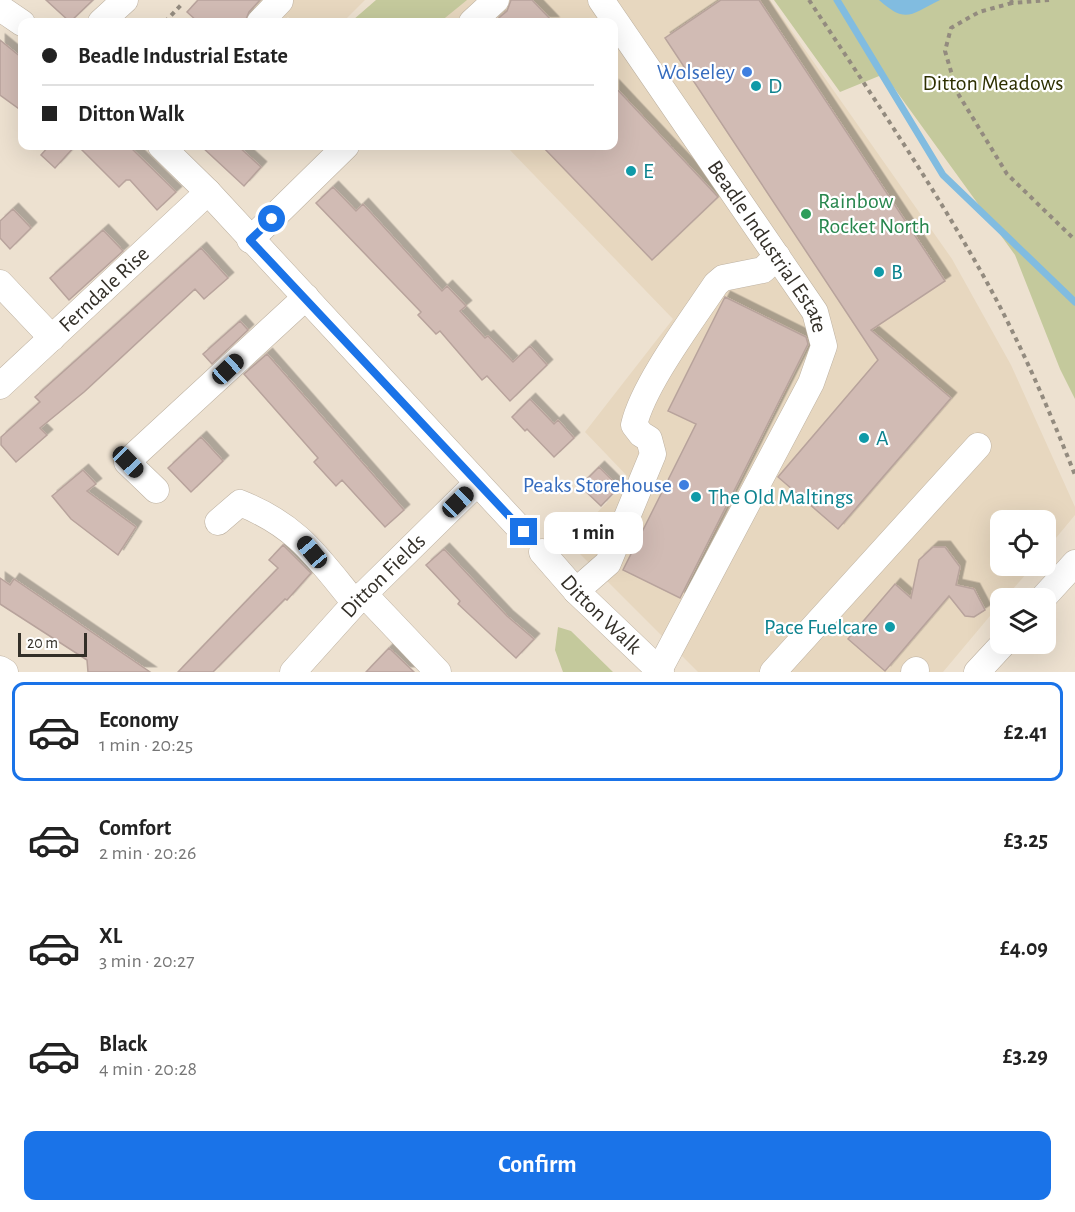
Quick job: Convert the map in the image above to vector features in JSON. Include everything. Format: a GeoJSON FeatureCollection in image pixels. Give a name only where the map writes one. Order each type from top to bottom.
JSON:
{"type":"FeatureCollection","features":[{"type":"Feature","properties":{"kind":"street"},"geometry":{"type":"LineString","coordinates":[[105,18],[125,0]]}},
{"type":"Feature","properties":{"kind":"street"},"geometry":{"type":"LineString","coordinates":[[476,18],[496,0]]}},
{"type":"Feature","properties":{"kind":"street","name":"Beadle Industrial Estate"},"geometry":{"type":"LineString","coordinates":[[601,0],[613,18]]}},
{"type":"Feature","properties":{"kind":"street"},"geometry":{"type":"LineString","coordinates":[[264,18],[280,1]]}},
{"type":"Feature","properties":{"kind":"street"},"geometry":{"type":"LineString","coordinates":[[0,8],[18,20]]}},
{"type":"Feature","properties":{"kind":"street","name":"Beadle Industrial Estate"},"geometry":{"type":"LineString","coordinates":[[618,25],[815,312],[824,346],[811,383],[660,671]]}},
{"type":"Feature","properties":{"kind":"street"},"geometry":{"type":"LineString","coordinates":[[165,150],[208,192],[250,240],[306,297],[524,532]]}},
{"type":"Feature","properties":{"kind":"street"},"geometry":{"type":"LineString","coordinates":[[250,240],[342,150]]}},
{"type":"Feature","properties":{"kind":"street","name":"Ferndale Rise"},"geometry":{"type":"LineString","coordinates":[[0,386],[208,192]]}},
{"type":"Feature","properties":{"kind":"street"},"geometry":{"type":"LineString","coordinates":[[576,591],[608,563],[653,454],[650,440],[640,434],[634,425],[636,416],[662,366],[716,284],[723,278],[763,270],[777,256]]}},
{"type":"Feature","properties":{"kind":"street"},"geometry":{"type":"LineString","coordinates":[[0,283],[52,338]]}},
{"type":"Feature","properties":{"kind":"street"},"geometry":{"type":"LineString","coordinates":[[156,490],[128,462],[306,297]]}},
{"type":"Feature","properties":{"kind":"street"},"geometry":{"type":"LineString","coordinates":[[773,672],[978,446]]}},
{"type":"Feature","properties":{"kind":"street","name":"Ditton Fields"},"geometry":{"type":"LineString","coordinates":[[292,672],[360,598],[477,483]]}},
{"type":"Feature","properties":{"kind":"street"},"geometry":{"type":"LineString","coordinates":[[218,522],[240,503],[265,513],[298,535],[438,672]]}},
{"type":"Feature","properties":{"kind":"street","name":"Ditton Walk"},"geometry":{"type":"LineString","coordinates":[[542,552],[576,591],[660,671]]}},
{"type":"Feature","properties":{"kind":"street"},"geometry":{"type":"LineString","coordinates":[[1052,588],[1075,563]]}},
{"type":"Feature","properties":{"kind":"street"},"geometry":{"type":"LineString","coordinates":[[977,672],[994,654]]}},
{"type":"Feature","properties":{"kind":"street"},"geometry":{"type":"LineString","coordinates":[[0,669],[5,672]]}},
{"type":"Feature","properties":{"kind":"path"},"geometry":{"type":"LineString","coordinates":[[809,0],[920,169],[984,278],[1041,391],[1075,475]]}},
{"type":"Feature","properties":{"kind":"path"},"geometry":{"type":"LineString","coordinates":[[1049,0],[1011,2],[979,12],[951,28],[945,51],[957,92],[1006,174],[1075,240]]}},
{"type":"Feature","properties":{"kind":"path"},"geometry":{"type":"LineString","coordinates":[[169,18],[181,5]]}},
{"type":"Feature","properties":{"kind":"shaded area"},"geometry":{"type":"Polygon","coordinates":[[[237,0],[365,0],[347,18],[256,18],[237,0]]]}},
{"type":"Feature","properties":{"kind":"shaded area"},"geometry":{"type":"Polygon","coordinates":[[[449,0],[770,0],[952,259],[1011,365],[1075,507],[1075,515],[1056,538],[1056,510],[990,510],[990,576],[1024,576],[1014,588],[990,588],[990,616],[943,672],[698,672],[568,542],[630,479],[585,432],[673,319],[510,150],[618,150],[618,18],[429,18],[449,0]]]}},
{"type":"Feature","properties":{"kind":"green space"},"geometry":{"type":"Polygon","coordinates":[[[376,0],[467,0],[445,18],[355,18],[376,0]]]}},
{"type":"Feature","properties":{"kind":"green space","name":"Ditton Meadows"},"geometry":{"type":"Polygon","coordinates":[[[774,0],[1075,0],[1075,399],[1060,369],[1015,255],[884,74],[840,92],[774,0]]]}},
{"type":"Feature","properties":{"kind":"green space"},"geometry":{"type":"Polygon","coordinates":[[[558,627],[571,631],[613,672],[563,672],[555,650],[558,627]]]}},
{"type":"Feature","properties":{"kind":"water"},"geometry":{"type":"Polygon","coordinates":[[[879,0],[940,0],[915,13],[902,15],[879,0]]]}},
{"type":"Feature","properties":{"kind":"building"},"geometry":{"type":"Polygon","coordinates":[[[46,0],[93,0],[74,18],[66,18],[46,0]]]}},
{"type":"Feature","properties":{"kind":"building"},"geometry":{"type":"Polygon","coordinates":[[[198,0],[260,0],[247,18],[194,18],[187,12],[198,0]]]}},
{"type":"Feature","properties":{"kind":"building"},"geometry":{"type":"Polygon","coordinates":[[[511,0],[532,0],[549,18],[499,18],[507,11],[511,0]]]}},
{"type":"Feature","properties":{"kind":"building"},"geometry":{"type":"Polygon","coordinates":[[[721,0],[759,0],[945,281],[871,330],[951,398],[838,529],[778,477],[878,360],[665,38],[721,0]]]}},
{"type":"Feature","properties":{"kind":"building"},"geometry":{"type":"Polygon","coordinates":[[[0,40],[18,55],[18,108],[0,95],[0,40]]]}},
{"type":"Feature","properties":{"kind":"building","name":"E"},"geometry":{"type":"Polygon","coordinates":[[[618,90],[718,197],[652,260],[546,150],[618,150],[618,90]]]}},
{"type":"Feature","properties":{"kind":"building"},"geometry":{"type":"Polygon","coordinates":[[[45,150],[71,150],[55,168],[41,155],[45,150]]]}},
{"type":"Feature","properties":{"kind":"building"},"geometry":{"type":"Polygon","coordinates":[[[82,150],[133,150],[176,192],[157,210],[130,180],[126,180],[119,187],[82,150]]]}},
{"type":"Feature","properties":{"kind":"building"},"geometry":{"type":"Polygon","coordinates":[[[205,150],[242,150],[261,167],[244,186],[205,150]]]}},
{"type":"Feature","properties":{"kind":"building"},"geometry":{"type":"Polygon","coordinates":[[[333,187],[356,211],[363,204],[442,291],[447,286],[466,306],[460,311],[485,338],[488,336],[513,362],[530,346],[547,365],[510,401],[487,376],[482,380],[440,331],[436,334],[418,315],[421,312],[316,203],[333,187]]]}},
{"type":"Feature","properties":{"kind":"building"},"geometry":{"type":"Polygon","coordinates":[[[13,209],[31,228],[10,249],[0,238],[0,221],[13,209]]]}},
{"type":"Feature","properties":{"kind":"building"},"geometry":{"type":"Polygon","coordinates":[[[103,230],[123,251],[69,300],[50,278],[103,230]]]}},
{"type":"Feature","properties":{"kind":"building"},"geometry":{"type":"Polygon","coordinates":[[[201,248],[228,278],[204,299],[195,289],[84,392],[40,428],[47,435],[16,462],[1,445],[1,437],[40,402],[35,397],[201,248]]]}},
{"type":"Feature","properties":{"kind":"building","name":"The Old Maltings"},"geometry":{"type":"Polygon","coordinates":[[[725,297],[806,337],[808,344],[680,598],[623,570],[696,424],[668,411],[725,297]]]}},
{"type":"Feature","properties":{"kind":"building"},"geometry":{"type":"Polygon","coordinates":[[[240,321],[248,330],[212,364],[203,354],[240,321]]]}},
{"type":"Feature","properties":{"kind":"building"},"geometry":{"type":"Polygon","coordinates":[[[267,354],[404,510],[385,527],[342,480],[336,486],[314,462],[318,458],[244,374],[267,354]]]}},
{"type":"Feature","properties":{"kind":"building"},"geometry":{"type":"Polygon","coordinates":[[[530,399],[554,424],[558,420],[574,438],[554,457],[512,417],[530,399]]]}},
{"type":"Feature","properties":{"kind":"building"},"geometry":{"type":"Polygon","coordinates":[[[201,437],[223,461],[191,492],[168,468],[201,437]]]}},
{"type":"Feature","properties":{"kind":"building"},"geometry":{"type":"Polygon","coordinates":[[[599,467],[619,487],[601,506],[580,486],[599,467]]]}},
{"type":"Feature","properties":{"kind":"building"},"geometry":{"type":"Polygon","coordinates":[[[83,470],[96,484],[87,491],[136,527],[118,555],[71,519],[52,496],[83,470]]]}},
{"type":"Feature","properties":{"kind":"building"},"geometry":{"type":"Polygon","coordinates":[[[283,545],[311,573],[287,600],[285,599],[213,672],[178,672],[278,568],[269,560],[283,545]]]}},
{"type":"Feature","properties":{"kind":"building"},"geometry":{"type":"Polygon","coordinates":[[[933,547],[945,547],[960,567],[956,585],[974,589],[985,610],[974,617],[965,616],[949,596],[885,671],[848,639],[895,584],[911,598],[919,560],[933,547]]]}},
{"type":"Feature","properties":{"kind":"building"},"geometry":{"type":"Polygon","coordinates":[[[444,549],[507,616],[534,639],[516,658],[458,604],[460,601],[426,565],[444,549]]]}},
{"type":"Feature","properties":{"kind":"building"},"geometry":{"type":"Polygon","coordinates":[[[0,578],[10,585],[14,579],[150,672],[88,672],[87,660],[0,604],[0,578]]]}},
{"type":"Feature","properties":{"kind":"building"},"geometry":{"type":"Polygon","coordinates":[[[389,648],[414,672],[366,672],[389,648]]]}},
{"type":"Feature","properties":{"kind":"waterway"},"geometry":{"type":"LineString","coordinates":[[837,0],[943,175],[1075,302]]}},
{"type":"Feature","properties":{"kind":"place","name":"Wolseley"},"geometry":{"type":"Point","coordinates":[747,72]}},
{"type":"Feature","properties":{"kind":"place","name":"D"},"geometry":{"type":"Point","coordinates":[756,86]}},
{"type":"Feature","properties":{"kind":"place","name":"E"},"geometry":{"type":"Point","coordinates":[631,171]}},
{"type":"Feature","properties":{"kind":"place","name":"Rainbow Rocket North"},"geometry":{"type":"Point","coordinates":[806,214]}},
{"type":"Feature","properties":{"kind":"place","name":"B"},"geometry":{"type":"Point","coordinates":[879,272]}},
{"type":"Feature","properties":{"kind":"place","name":"A"},"geometry":{"type":"Point","coordinates":[864,438]}},
{"type":"Feature","properties":{"kind":"place","name":"Peaks Storehouse"},"geometry":{"type":"Point","coordinates":[684,485]}},
{"type":"Feature","properties":{"kind":"place","name":"The Old Maltings"},"geometry":{"type":"Point","coordinates":[696,497]}},
{"type":"Feature","properties":{"kind":"place","name":"Pace Fuelcare"},"geometry":{"type":"Point","coordinates":[890,627]}},
{"type":"Feature","properties":{"kind":"route"},"geometry":{"type":"LineString","coordinates":[[272,219],[250,240],[306,297],[524,532]]}}]}
